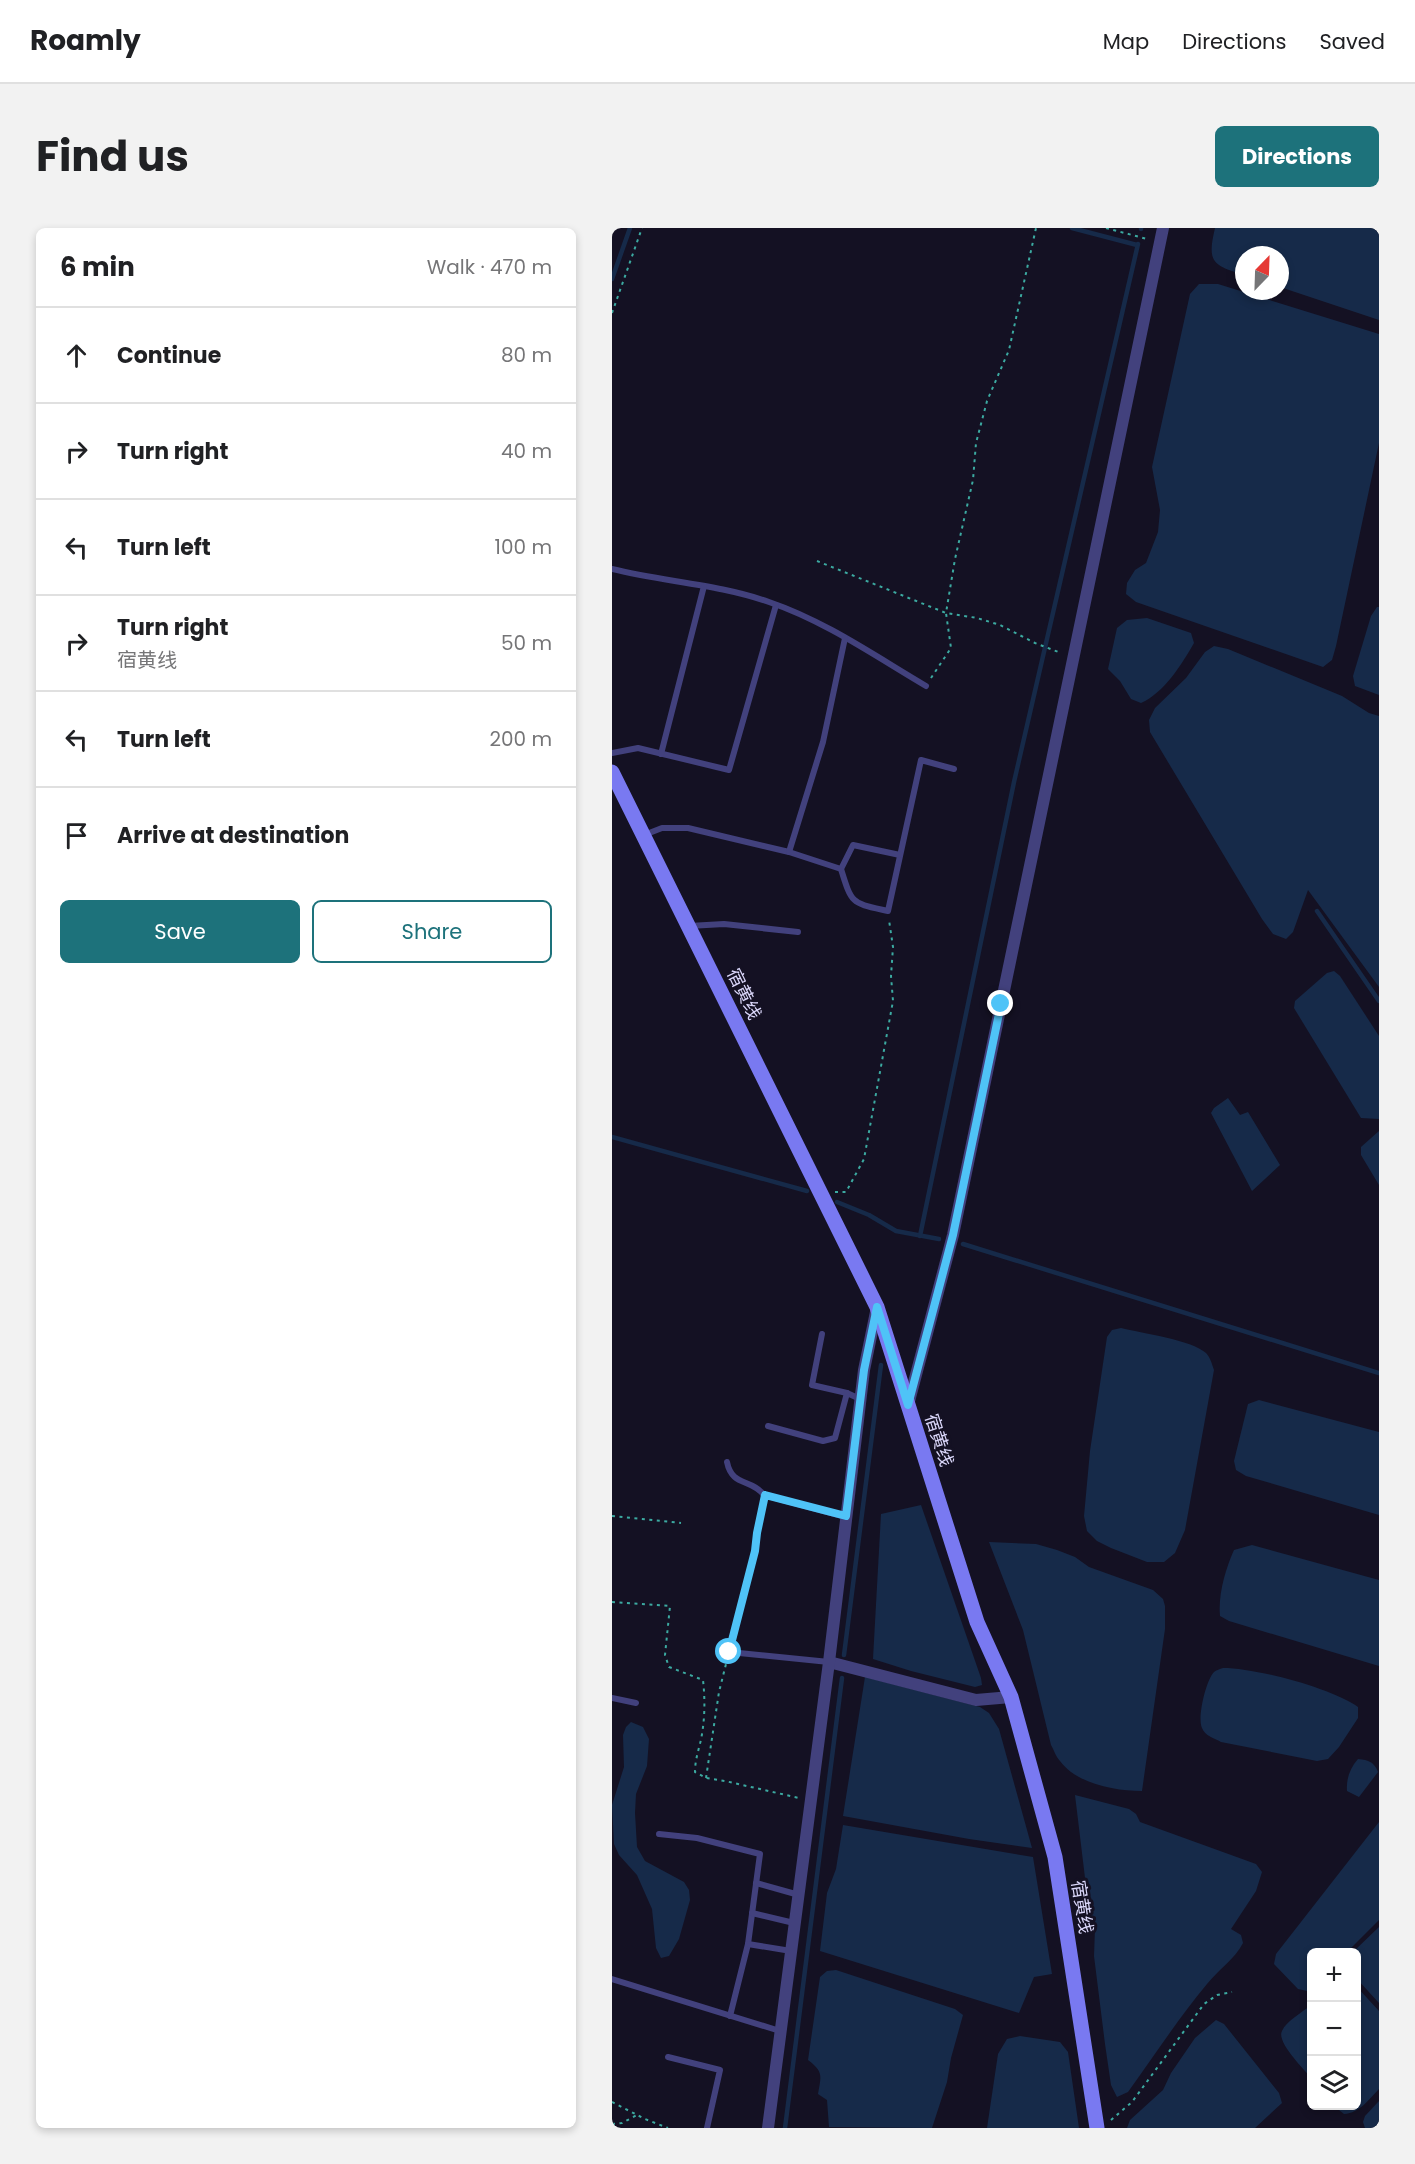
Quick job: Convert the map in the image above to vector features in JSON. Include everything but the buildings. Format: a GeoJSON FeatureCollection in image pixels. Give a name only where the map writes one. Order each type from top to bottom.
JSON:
{"type":"FeatureCollection","features":[{"type":"Feature","properties":{"kind":"main road","name":"宿黄线"},"geometry":{"type":"LineString","coordinates":[[612,772],[877,1307],[977,1622],[1011,1697],[1055,1857],[1101,2126]]}},
{"type":"Feature","properties":{"kind":"street"},"geometry":{"type":"LineString","coordinates":[[908,1405],[953,1235],[1163,228]]}},
{"type":"Feature","properties":{"kind":"street"},"geometry":{"type":"LineString","coordinates":[[768,2128],[861,1399],[877,1307]]}},
{"type":"Feature","properties":{"kind":"street"},"geometry":{"type":"LineString","coordinates":[[829,1662],[976,1700],[1011,1697]]}},
{"type":"Feature","properties":{"kind":"lane"},"geometry":{"type":"LineString","coordinates":[[612,569],[724,590],[776,605],[821,624],[926,686]]}},
{"type":"Feature","properties":{"kind":"lane"},"geometry":{"type":"LineString","coordinates":[[661,754],[704,586]]}},
{"type":"Feature","properties":{"kind":"lane"},"geometry":{"type":"LineString","coordinates":[[612,753],[638,748],[729,770],[776,605]]}},
{"type":"Feature","properties":{"kind":"lane"},"geometry":{"type":"LineString","coordinates":[[789,852],[823,742],[845,638]]}},
{"type":"Feature","properties":{"kind":"lane"},"geometry":{"type":"LineString","coordinates":[[900,855],[853,844],[841,869],[848,892],[857,904],[888,911],[921,760],[954,770]]}},
{"type":"Feature","properties":{"kind":"lane"},"geometry":{"type":"LineString","coordinates":[[644,835],[662,828],[688,828],[789,852],[841,869]]}},
{"type":"Feature","properties":{"kind":"lane"},"geometry":{"type":"LineString","coordinates":[[688,926],[724,924],[798,932]]}},
{"type":"Feature","properties":{"kind":"lane"},"geometry":{"type":"LineString","coordinates":[[822,1334],[812,1384],[861,1399]]}},
{"type":"Feature","properties":{"kind":"lane"},"geometry":{"type":"LineString","coordinates":[[768,1426],[823,1441],[835,1437],[847,1393]]}},
{"type":"Feature","properties":{"kind":"lane"},"geometry":{"type":"LineString","coordinates":[[727,1462],[729,1473],[738,1481],[757,1486],[765,1495],[846,1516]]}},
{"type":"Feature","properties":{"kind":"lane"},"geometry":{"type":"LineString","coordinates":[[729,1652],[829,1662]]}},
{"type":"Feature","properties":{"kind":"lane"},"geometry":{"type":"LineString","coordinates":[[612,1698],[636,1703]]}},
{"type":"Feature","properties":{"kind":"lane"},"geometry":{"type":"LineString","coordinates":[[659,1834],[697,1838],[760,1854],[748,1944],[730,2016]]}},
{"type":"Feature","properties":{"kind":"lane"},"geometry":{"type":"LineString","coordinates":[[756,1882],[799,1895]]}},
{"type":"Feature","properties":{"kind":"lane"},"geometry":{"type":"LineString","coordinates":[[752,1913],[795,1923]]}},
{"type":"Feature","properties":{"kind":"lane"},"geometry":{"type":"LineString","coordinates":[[748,1944],[791,1951]]}},
{"type":"Feature","properties":{"kind":"lane"},"geometry":{"type":"LineString","coordinates":[[612,1979],[781,2031]]}},
{"type":"Feature","properties":{"kind":"lane"},"geometry":{"type":"LineString","coordinates":[[668,2057],[720,2070],[707,2128]]}},
{"type":"Feature","properties":{"kind":"path"},"geometry":{"type":"LineString","coordinates":[[612,313],[642,228]]}},
{"type":"Feature","properties":{"kind":"path"},"geometry":{"type":"LineString","coordinates":[[926,686],[951,648],[946,613],[955,559],[973,480],[976,443],[987,401],[1009,350],[1036,228]]}},
{"type":"Feature","properties":{"kind":"path"},"geometry":{"type":"LineString","coordinates":[[1106,228],[1160,242]]}},
{"type":"Feature","properties":{"kind":"path"},"geometry":{"type":"LineString","coordinates":[[818,561],[946,613],[977,618],[1000,625],[1052,650]]}},
{"type":"Feature","properties":{"kind":"path"},"geometry":{"type":"LineString","coordinates":[[819,1190],[846,1192],[864,1159],[893,1001],[891,976],[893,947],[888,911]]}},
{"type":"Feature","properties":{"kind":"path"},"geometry":{"type":"LineString","coordinates":[[706,1778],[719,1692],[755,1551],[765,1495]]}},
{"type":"Feature","properties":{"kind":"path"},"geometry":{"type":"LineString","coordinates":[[612,1516],[681,1523]]}},
{"type":"Feature","properties":{"kind":"path"},"geometry":{"type":"LineString","coordinates":[[612,1602],[670,1606],[665,1655],[669,1667],[703,1680],[705,1696],[702,1733],[695,1760],[695,1772],[706,1778],[811,1801]]}},
{"type":"Feature","properties":{"kind":"path"},"geometry":{"type":"LineString","coordinates":[[1101,2126],[1132,2102],[1204,2004],[1217,1995],[1232,1992]]}},
{"type":"Feature","properties":{"kind":"path"},"geometry":{"type":"LineString","coordinates":[[612,2102],[669,2128]]}},
{"type":"Feature","properties":{"kind":"path"},"geometry":{"type":"LineString","coordinates":[[612,2124],[622,2123],[638,2115]]}},
{"type":"Feature","properties":{"kind":"water"},"geometry":{"type":"Polygon","coordinates":[[[1215,228],[1379,228],[1379,320],[1289,290],[1289,246],[1235,246],[1235,272],[1219,265],[1214,260],[1215,228]]]}},
{"type":"Feature","properties":{"kind":"water"},"geometry":{"type":"Polygon","coordinates":[[[1199,284],[1218,284],[1235,289],[1235,300],[1270,300],[1379,334],[1379,443],[1336,646],[1332,660],[1323,667],[1136,602],[1126,594],[1127,583],[1135,570],[1146,563],[1158,532],[1160,510],[1152,467],[1190,294],[1199,284]]]}},
{"type":"Feature","properties":{"kind":"water"},"geometry":{"type":"Polygon","coordinates":[[[1379,607],[1379,695],[1355,686],[1353,676],[1371,616],[1379,607]]]}},
{"type":"Feature","properties":{"kind":"water"},"geometry":{"type":"Polygon","coordinates":[[[1147,618],[1191,633],[1194,643],[1165,685],[1141,703],[1131,699],[1120,681],[1108,669],[1117,628],[1127,620],[1147,618]]]}},
{"type":"Feature","properties":{"kind":"water"},"geometry":{"type":"Polygon","coordinates":[[[1214,646],[1228,649],[1342,696],[1369,713],[1379,716],[1379,987],[1308,890],[1293,932],[1286,939],[1273,934],[1150,732],[1149,720],[1155,708],[1186,678],[1205,652],[1214,646]]]}},
{"type":"Feature","properties":{"kind":"water"},"geometry":{"type":"Polygon","coordinates":[[[1334,971],[1340,976],[1379,1036],[1379,1119],[1361,1118],[1294,1008],[1295,1001],[1327,973],[1334,971]]]}},
{"type":"Feature","properties":{"kind":"water"},"geometry":{"type":"Polygon","coordinates":[[[1228,1098],[1240,1115],[1248,1112],[1280,1165],[1252,1191],[1211,1113],[1228,1098]]]}},
{"type":"Feature","properties":{"kind":"water"},"geometry":{"type":"Polygon","coordinates":[[[1379,1131],[1379,1185],[1361,1155],[1361,1147],[1379,1131]]]}},
{"type":"Feature","properties":{"kind":"water"},"geometry":{"type":"Polygon","coordinates":[[[1121,1328],[1199,1348],[1206,1353],[1214,1370],[1185,1530],[1175,1553],[1164,1562],[1147,1562],[1097,1541],[1087,1531],[1084,1516],[1090,1451],[1107,1337],[1112,1330],[1121,1328]]]}},
{"type":"Feature","properties":{"kind":"water"},"geometry":{"type":"Polygon","coordinates":[[[1259,1400],[1379,1432],[1379,1515],[1246,1476],[1236,1470],[1234,1461],[1248,1404],[1259,1400]]]}},
{"type":"Feature","properties":{"kind":"water"},"geometry":{"type":"Polygon","coordinates":[[[921,1505],[982,1685],[975,1687],[873,1659],[881,1514],[921,1505]]]}},
{"type":"Feature","properties":{"kind":"water"},"geometry":{"type":"Polygon","coordinates":[[[989,1542],[1036,1544],[1057,1550],[1075,1557],[1089,1567],[1153,1590],[1163,1599],[1165,1629],[1142,1791],[1120,1790],[1086,1781],[1067,1769],[1057,1758],[1051,1745],[1023,1630],[989,1542]]]}},
{"type":"Feature","properties":{"kind":"water"},"geometry":{"type":"Polygon","coordinates":[[[1252,1545],[1379,1580],[1379,1666],[1229,1621],[1220,1616],[1223,1583],[1234,1550],[1252,1545]]]}},
{"type":"Feature","properties":{"kind":"water"},"geometry":{"type":"Polygon","coordinates":[[[1223,1668],[1254,1671],[1312,1686],[1358,1707],[1358,1718],[1328,1759],[1317,1761],[1221,1742],[1203,1731],[1201,1708],[1211,1676],[1215,1671],[1223,1668]]]}},
{"type":"Feature","properties":{"kind":"water"},"geometry":{"type":"Polygon","coordinates":[[[865,1677],[980,1707],[989,1713],[999,1729],[1032,1848],[843,1816],[865,1677]]]}},
{"type":"Feature","properties":{"kind":"water"},"geometry":{"type":"Polygon","coordinates":[[[631,1722],[643,1727],[649,1739],[647,1766],[636,1794],[637,1847],[645,1861],[684,1882],[689,1890],[690,1900],[679,1939],[669,1956],[661,1958],[656,1948],[652,1909],[637,1875],[619,1855],[614,1844],[612,1805],[624,1767],[623,1735],[631,1722]]]}},
{"type":"Feature","properties":{"kind":"water"},"geometry":{"type":"Polygon","coordinates":[[[1358,1759],[1371,1762],[1378,1772],[1359,1797],[1347,1791],[1349,1774],[1358,1759]]]}},
{"type":"Feature","properties":{"kind":"water"},"geometry":{"type":"Polygon","coordinates":[[[1075,1795],[1129,1809],[1136,1814],[1140,1822],[1256,1864],[1262,1872],[1256,1891],[1231,1929],[1241,1935],[1243,1943],[1240,1949],[1196,1997],[1128,2092],[1117,2097],[1111,2085],[1105,2044],[1094,1956],[1095,1928],[1089,1911],[1075,1795]]]}},
{"type":"Feature","properties":{"kind":"water"},"geometry":{"type":"Polygon","coordinates":[[[1379,1822],[1379,1920],[1351,1948],[1307,1948],[1307,1991],[1298,1989],[1274,1964],[1276,1954],[1379,1822]]]}},
{"type":"Feature","properties":{"kind":"water"},"geometry":{"type":"Polygon","coordinates":[[[843,1825],[1033,1857],[1052,1974],[1034,1977],[1019,2013],[820,1951],[827,1893],[836,1869],[843,1825]]]}},
{"type":"Feature","properties":{"kind":"water"},"geometry":{"type":"Polygon","coordinates":[[[1379,1927],[1379,2003],[1361,1983],[1361,1948],[1357,1948],[1379,1927]]]}},
{"type":"Feature","properties":{"kind":"water"},"geometry":{"type":"Polygon","coordinates":[[[836,1970],[955,2009],[963,2015],[947,2082],[932,2128],[829,2127],[827,2100],[818,2094],[819,2071],[808,2060],[820,1977],[827,1971],[836,1970]]]}},
{"type":"Feature","properties":{"kind":"water"},"geometry":{"type":"Polygon","coordinates":[[[1361,1991],[1379,2011],[1379,2089],[1361,2106],[1361,1991]]]}},
{"type":"Feature","properties":{"kind":"water"},"geometry":{"type":"Polygon","coordinates":[[[1307,2008],[1307,2073],[1287,2048],[1281,2036],[1287,2024],[1307,2008]]]}},
{"type":"Feature","properties":{"kind":"water"},"geometry":{"type":"Polygon","coordinates":[[[1216,2020],[1224,2024],[1279,2093],[1282,2103],[1255,2128],[1127,2128],[1130,2120],[1163,2090],[1171,2073],[1195,2038],[1216,2020]]]}},
{"type":"Feature","properties":{"kind":"water"},"geometry":{"type":"Polygon","coordinates":[[[1020,2036],[1060,2042],[1068,2052],[1079,2128],[987,2128],[998,2054],[1007,2039],[1020,2036]]]}},
{"type":"Feature","properties":{"kind":"water"},"geometry":{"type":"Polygon","coordinates":[[[1379,2101],[1379,2128],[1365,2128],[1363,2122],[1365,2116],[1379,2101]]]}},
{"type":"Feature","properties":{"kind":"water"},"geometry":{"type":"Polygon","coordinates":[[[1339,2110],[1356,2110],[1350,2113],[1344,2114],[1339,2110]]]}},
{"type":"Feature","properties":{"kind":"waterway"},"geometry":{"type":"LineString","coordinates":[[612,279],[630,228]]}},
{"type":"Feature","properties":{"kind":"waterway"},"geometry":{"type":"LineString","coordinates":[[1072,228],[1137,245]]}},
{"type":"Feature","properties":{"kind":"waterway"},"geometry":{"type":"LineString","coordinates":[[920,1236],[1014,782],[1138,244]]}},
{"type":"Feature","properties":{"kind":"waterway"},"geometry":{"type":"LineString","coordinates":[[1317,911],[1379,1001]]}},
{"type":"Feature","properties":{"kind":"waterway"},"geometry":{"type":"LineString","coordinates":[[612,1137],[807,1191]]}},
{"type":"Feature","properties":{"kind":"waterway"},"geometry":{"type":"LineString","coordinates":[[837,1202],[869,1215],[896,1231],[939,1239]]}},
{"type":"Feature","properties":{"kind":"waterway"},"geometry":{"type":"LineString","coordinates":[[963,1244],[1379,1373]]}},
{"type":"Feature","properties":{"kind":"waterway"},"geometry":{"type":"LineString","coordinates":[[844,1655],[881,1365]]}},
{"type":"Feature","properties":{"kind":"waterway"},"geometry":{"type":"LineString","coordinates":[[785,2128],[842,1678]]}},
{"type":"Feature","properties":{"kind":"route"},"geometry":{"type":"LineString","coordinates":[[729,1652],[747,1588],[765,1495],[846,1516],[864,1370],[877,1307],[908,1405],[953,1235],[1001,1004]]}}]}
